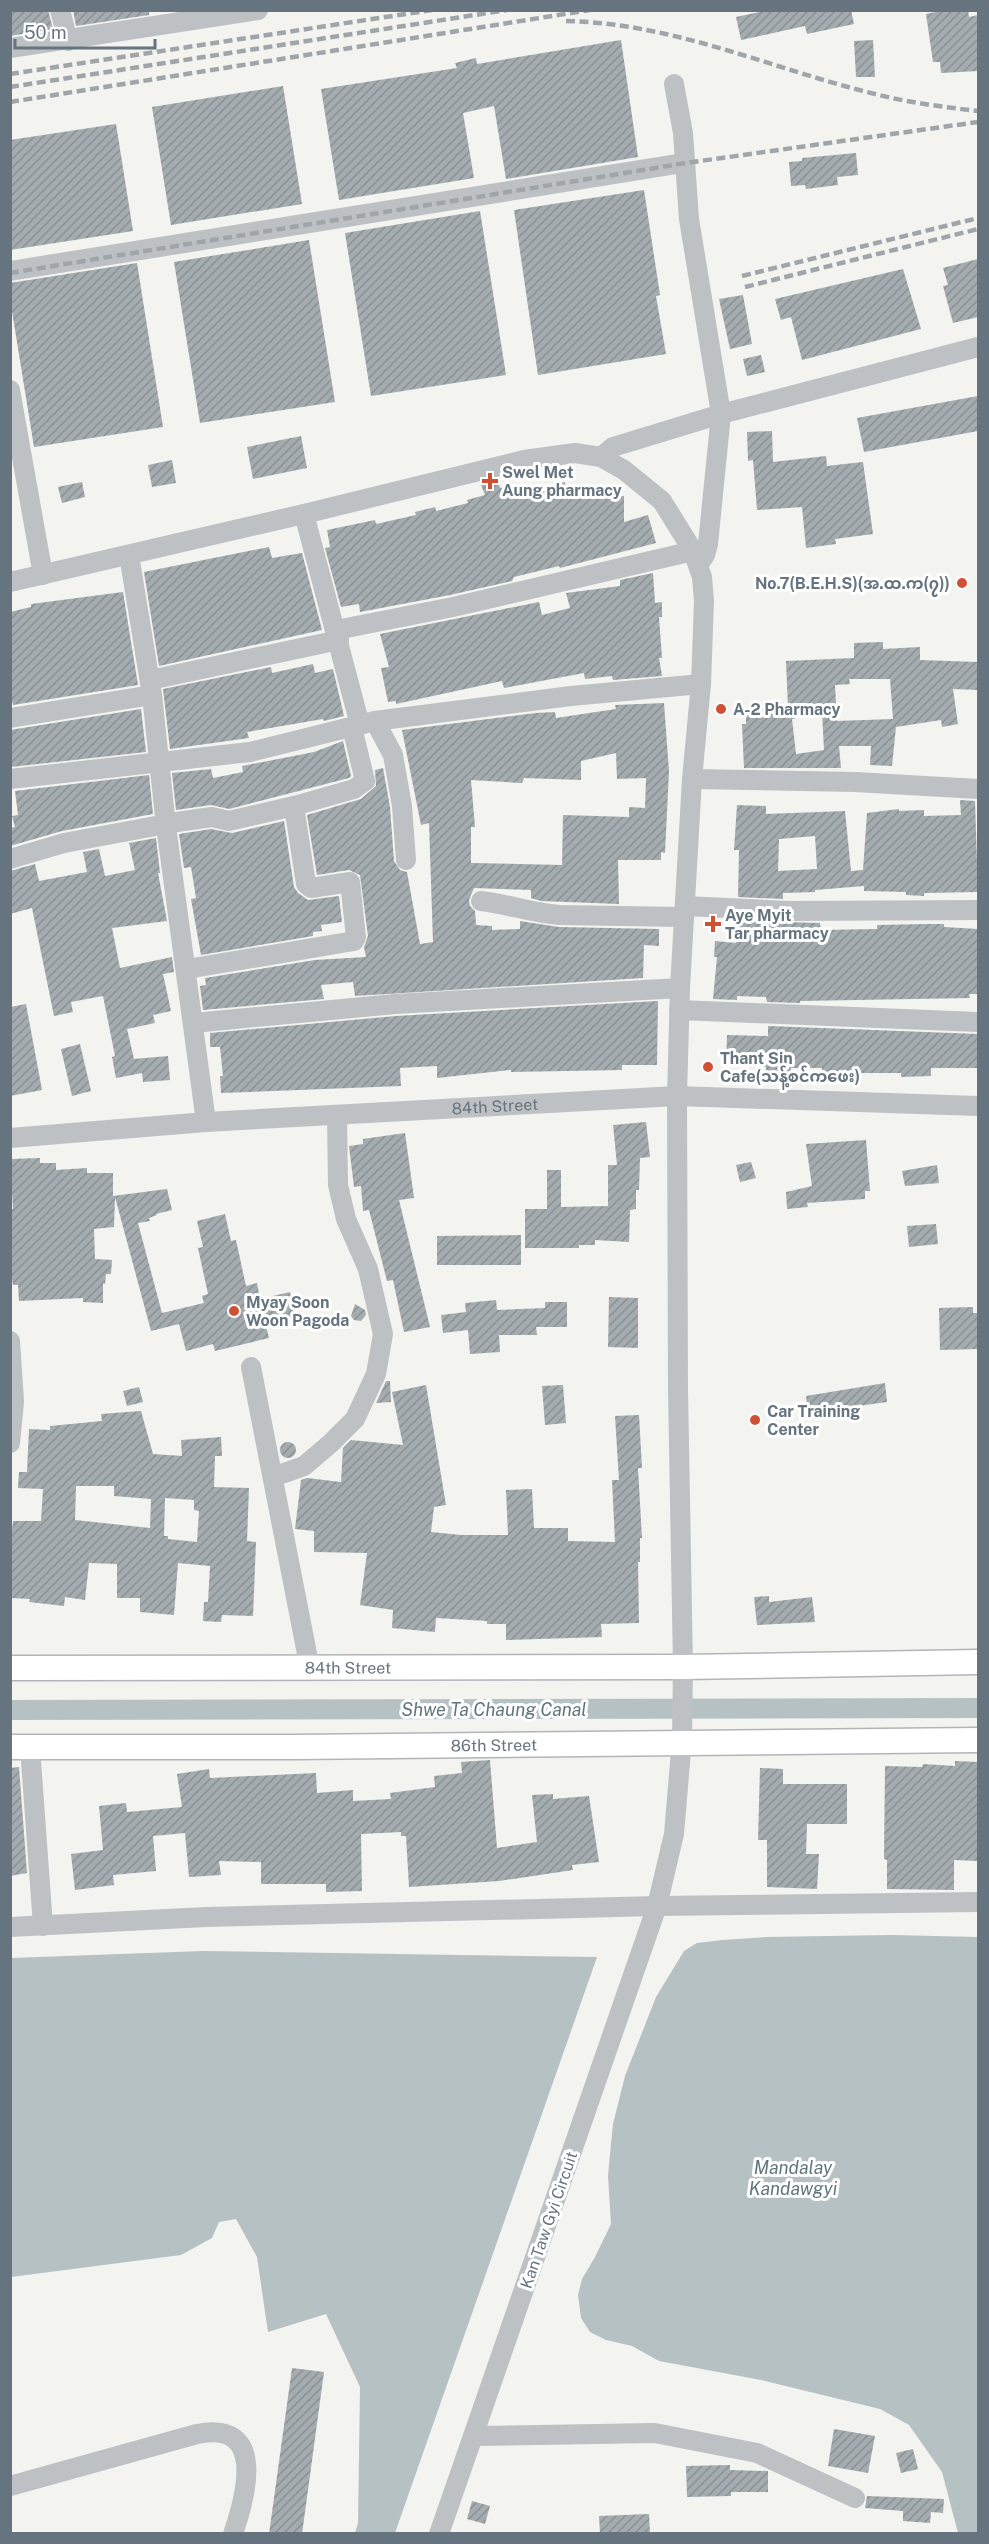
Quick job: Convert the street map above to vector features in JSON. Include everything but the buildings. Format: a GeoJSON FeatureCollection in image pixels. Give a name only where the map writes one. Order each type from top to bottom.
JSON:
{"type":"FeatureCollection","features":[{"type":"Feature","properties":{"kind":"main road","name":"84th Street"},"geometry":{"type":"LineString","coordinates":[[10,1668],[683,1670],[978,1662]]}},
{"type":"Feature","properties":{"kind":"main road","name":"86th Street"},"geometry":{"type":"LineString","coordinates":[[20,1747],[295,1747],[682,1741],[978,1740]]}},
{"type":"Feature","properties":{"kind":"street"},"geometry":{"type":"LineString","coordinates":[[60,10],[68,41]]}},
{"type":"Feature","properties":{"kind":"street"},"geometry":{"type":"LineString","coordinates":[[10,48],[68,41],[258,10]]}},
{"type":"Feature","properties":{"kind":"street"},"geometry":{"type":"LineString","coordinates":[[10,271],[686,163],[674,84]]}},
{"type":"Feature","properties":{"kind":"street"},"geometry":{"type":"LineString","coordinates":[[10,718],[151,688],[338,635],[453,607],[705,555],[721,414],[689,219],[683,163]]}},
{"type":"Feature","properties":{"kind":"street"},"geometry":{"type":"LineString","coordinates":[[601,457],[613,447],[721,414],[978,347]]}},
{"type":"Feature","properties":{"kind":"street"},"geometry":{"type":"LineString","coordinates":[[10,390],[44,575]]}},
{"type":"Feature","properties":{"kind":"street"},"geometry":{"type":"LineString","coordinates":[[10,582],[524,460],[575,453],[601,457],[624,470],[662,501],[695,558]]}},
{"type":"Feature","properties":{"kind":"street"},"geometry":{"type":"LineString","coordinates":[[10,859],[64,843],[205,818],[221,818],[230,821],[354,789],[365,781],[362,725],[304,514]]}},
{"type":"Feature","properties":{"kind":"street"},"geometry":{"type":"LineString","coordinates":[[129,555],[151,688],[166,826],[206,1122]]}},
{"type":"Feature","properties":{"kind":"street","name":"Kan Taw Gyi Circuit"},"geometry":{"type":"LineString","coordinates":[[439,2534],[657,1906],[674,1834],[682,1741],[683,1670],[678,1389],[679,1010],[692,779],[701,684],[704,602],[702,577],[695,558]]}},
{"type":"Feature","properties":{"kind":"street"},"geometry":{"type":"LineString","coordinates":[[10,778],[250,752],[362,725],[571,696],[701,684]]}},
{"type":"Feature","properties":{"kind":"street"},"geometry":{"type":"LineString","coordinates":[[362,725],[393,755],[402,806],[406,860]]}},
{"type":"Feature","properties":{"kind":"street"},"geometry":{"type":"LineString","coordinates":[[692,779],[855,782],[978,789]]}},
{"type":"Feature","properties":{"kind":"street"},"geometry":{"type":"LineString","coordinates":[[187,969],[354,941],[350,882],[311,888],[306,884],[294,806]]}},
{"type":"Feature","properties":{"kind":"street"},"geometry":{"type":"LineString","coordinates":[[481,901],[559,915],[684,911],[978,910]]}},
{"type":"Feature","properties":{"kind":"street"},"geometry":{"type":"LineString","coordinates":[[193,1023],[395,1004],[680,988]]}},
{"type":"Feature","properties":{"kind":"street"},"geometry":{"type":"LineString","coordinates":[[679,1010],[978,1022]]}},
{"type":"Feature","properties":{"kind":"street","name":"84th Street"},"geometry":{"type":"LineString","coordinates":[[10,1138],[206,1122],[677,1096],[978,1106]]}},
{"type":"Feature","properties":{"kind":"street"},"geometry":{"type":"LineString","coordinates":[[273,1477],[304,1466],[355,1419],[376,1374],[383,1334],[368,1269],[346,1219],[338,1185],[337,1115]]}},
{"type":"Feature","properties":{"kind":"street"},"geometry":{"type":"LineString","coordinates":[[10,1443],[14,1402],[11,1344]]}},
{"type":"Feature","properties":{"kind":"street"},"geometry":{"type":"LineString","coordinates":[[251,1367],[310,1669]]}},
{"type":"Feature","properties":{"kind":"street"},"geometry":{"type":"LineString","coordinates":[[20,1747],[43,1926]]}},
{"type":"Feature","properties":{"kind":"street"},"geometry":{"type":"LineString","coordinates":[[10,1927],[206,1917],[657,1906],[978,1902]]}},
{"type":"Feature","properties":{"kind":"street"},"geometry":{"type":"LineString","coordinates":[[10,2486],[197,2434],[219,2433],[237,2442],[243,2448],[246,2459],[246,2494],[233,2534]]}},
{"type":"Feature","properties":{"kind":"street"},"geometry":{"type":"LineString","coordinates":[[474,2436],[655,2433],[757,2453],[855,2498]]}},
{"type":"Feature","properties":{"kind":"water","name":"Mandalay Kandawgyi"},"geometry":{"type":"Polygon","coordinates":[[[892,1935],[978,1937],[978,2533],[958,2533],[942,2472],[909,2425],[880,2409],[761,2380],[659,2361],[632,2346],[606,2340],[590,2332],[581,2318],[578,2295],[582,2279],[611,2224],[608,2176],[610,2154],[613,2124],[625,2076],[656,1997],[684,1951],[697,1943],[722,1940],[892,1935]]]}},
{"type":"Feature","properties":{"kind":"water"},"geometry":{"type":"Polygon","coordinates":[[[203,1951],[597,1957],[395,2533],[355,2533],[358,2523],[360,2387],[326,2314],[268,2332],[257,2257],[236,2219],[219,2222],[212,2238],[181,2255],[11,2277],[11,1958],[203,1951]]]}},
{"type":"Feature","properties":{"kind":"waterway","name":"Shwe Ta Chaung Canal"},"geometry":{"type":"LineString","coordinates":[[10,1710],[978,1708]]}},
{"type":"Feature","properties":{"kind":"railway"},"geometry":{"type":"LineString","coordinates":[[10,74],[432,10]]}},
{"type":"Feature","properties":{"kind":"railway"},"geometry":{"type":"LineString","coordinates":[[10,87],[507,10]]}},
{"type":"Feature","properties":{"kind":"railway"},"geometry":{"type":"LineString","coordinates":[[10,102],[590,10]]}},
{"type":"Feature","properties":{"kind":"railway"},"geometry":{"type":"LineString","coordinates":[[566,21],[606,24],[684,38],[875,94],[978,111]]}},
{"type":"Feature","properties":{"kind":"railway"},"geometry":{"type":"LineString","coordinates":[[10,273],[686,163],[978,122]]}},
{"type":"Feature","properties":{"kind":"railway"},"geometry":{"type":"LineString","coordinates":[[742,276],[978,218]]}},
{"type":"Feature","properties":{"kind":"railway"},"geometry":{"type":"LineString","coordinates":[[745,287],[978,229]]}},
{"type":"Feature","properties":{"kind":"place","name":"Swel Met Aung pharmacy"},"geometry":{"type":"Point","coordinates":[490,481]}},
{"type":"Feature","properties":{"kind":"place","name":"No.7(B.E.H.S)(အ.ထ.က(၇))"},"geometry":{"type":"Point","coordinates":[962,583]}},
{"type":"Feature","properties":{"kind":"place","name":"A-2 Pharmacy"},"geometry":{"type":"Point","coordinates":[721,709]}},
{"type":"Feature","properties":{"kind":"place","name":"Aye Myit Tar pharmacy"},"geometry":{"type":"Point","coordinates":[713,924]}},
{"type":"Feature","properties":{"kind":"place","name":"Thant Sin Cafe(သန့်စင်ကဖေး)"},"geometry":{"type":"Point","coordinates":[708,1067]}},
{"type":"Feature","properties":{"kind":"place","name":"Myay Soon Woon Pagoda"},"geometry":{"type":"Point","coordinates":[234,1311]}},
{"type":"Feature","properties":{"kind":"place","name":"Car Training Center"},"geometry":{"type":"Point","coordinates":[755,1420]}}]}
